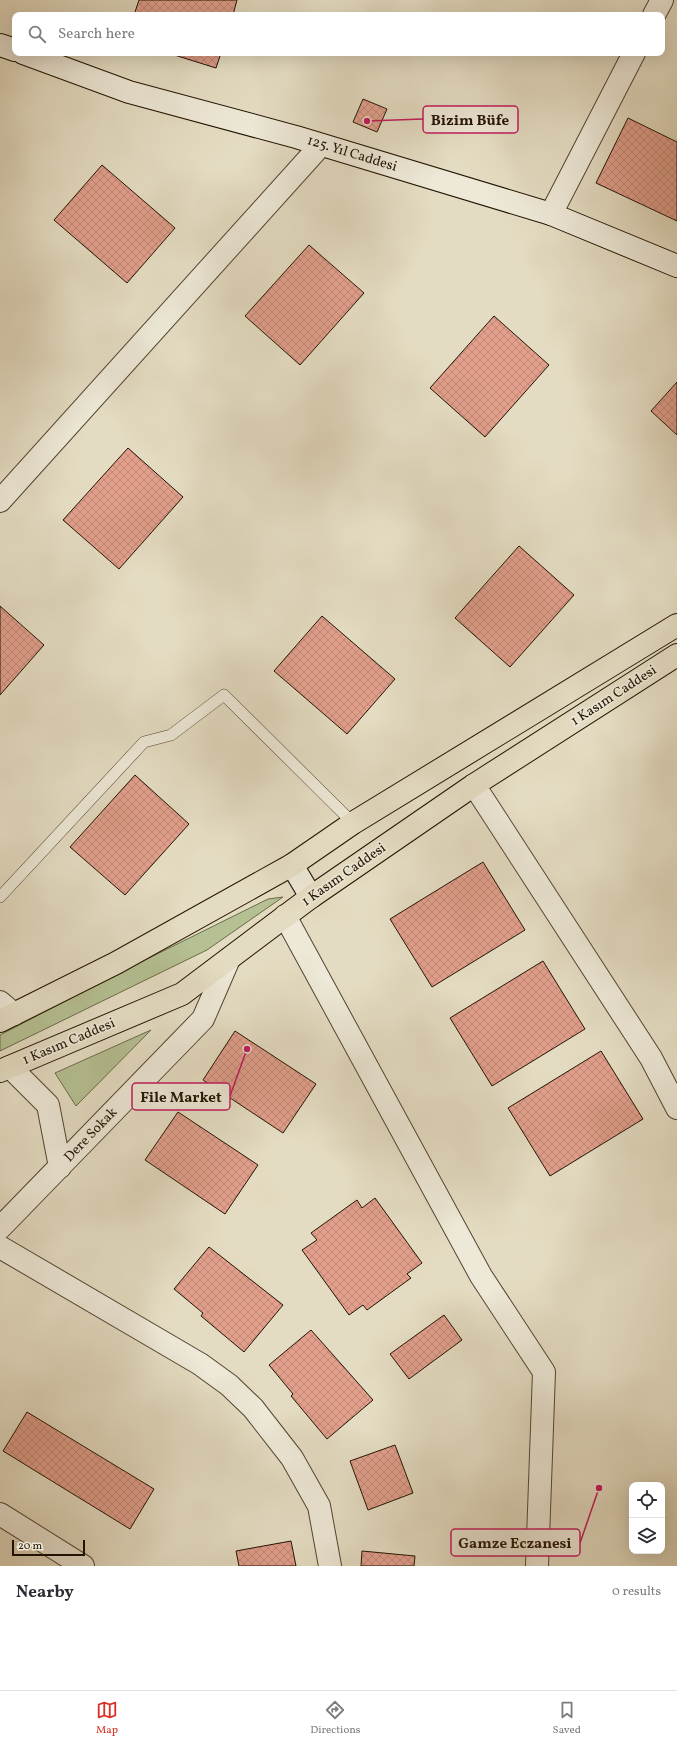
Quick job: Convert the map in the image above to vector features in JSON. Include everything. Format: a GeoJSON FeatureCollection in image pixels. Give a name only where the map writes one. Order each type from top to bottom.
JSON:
{"type":"FeatureCollection","features":[{"type":"Feature","properties":{"kind":"main road","name":"1 Kasım Caddesi"},"geometry":{"type":"LineString","coordinates":[[5,1012],[116,963],[292,865],[353,823],[677,625]]}},
{"type":"Feature","properties":{"kind":"main road","name":"1 Kasım Caddesi"},"geometry":{"type":"LineString","coordinates":[[5,1069],[182,994],[310,897],[474,785],[677,655]]}},
{"type":"Feature","properties":{"kind":"street"},"geometry":{"type":"LineString","coordinates":[[656,12],[662,0]]}},
{"type":"Feature","properties":{"kind":"street"},"geometry":{"type":"LineString","coordinates":[[0,44],[12,49]]}},
{"type":"Feature","properties":{"kind":"street","name":"125. Yıl Caddesi"},"geometry":{"type":"LineString","coordinates":[[31,56],[129,92],[296,137],[551,214],[677,266]]}},
{"type":"Feature","properties":{"kind":"street"},"geometry":{"type":"LineString","coordinates":[[551,214],[632,56]]}},
{"type":"Feature","properties":{"kind":"street"},"geometry":{"type":"LineString","coordinates":[[0,501],[321,145]]}},
{"type":"Feature","properties":{"kind":"street"},"geometry":{"type":"LineString","coordinates":[[474,785],[651,1058],[677,1108]]}},
{"type":"Feature","properties":{"kind":"street"},"geometry":{"type":"LineString","coordinates":[[292,865],[310,897]]}},
{"type":"Feature","properties":{"kind":"street"},"geometry":{"type":"LineString","coordinates":[[285,916],[481,1276],[544,1372],[537,1566]]}},
{"type":"Feature","properties":{"kind":"street","name":"Dere Sokak"},"geometry":{"type":"LineString","coordinates":[[0,1228],[203,1019],[229,959]]}},
{"type":"Feature","properties":{"kind":"street"},"geometry":{"type":"LineString","coordinates":[[5,1069],[48,1105],[60,1167]]}},
{"type":"Feature","properties":{"kind":"street"},"geometry":{"type":"LineString","coordinates":[[0,1247],[200,1364],[229,1385],[253,1408],[292,1458],[319,1506],[330,1566]]}},
{"type":"Feature","properties":{"kind":"street"},"geometry":{"type":"LineString","coordinates":[[0,1514],[83,1566]]}},
{"type":"Feature","properties":{"kind":"lane"},"geometry":{"type":"LineString","coordinates":[[0,897],[144,742],[170,735],[224,695],[353,823]]}},
{"type":"Feature","properties":{"kind":"green space"},"geometry":{"type":"Polygon","coordinates":[[[283,897],[207,950],[0,1051],[0,1035],[149,958],[268,899],[283,897]]]}},
{"type":"Feature","properties":{"kind":"green space"},"geometry":{"type":"Polygon","coordinates":[[[151,1030],[76,1106],[55,1073],[151,1030]]]}},
{"type":"Feature","properties":{"kind":"building"},"geometry":{"type":"Polygon","coordinates":[[[139,0],[237,0],[234,12],[135,12],[139,0]]]}},
{"type":"Feature","properties":{"kind":"building"},"geometry":{"type":"Polygon","coordinates":[[[178,56],[220,56],[216,68],[178,56]]]}},
{"type":"Feature","properties":{"kind":"building"},"geometry":{"type":"Polygon","coordinates":[[[363,99],[387,109],[377,132],[353,122],[363,99]]]}},
{"type":"Feature","properties":{"kind":"building"},"geometry":{"type":"Polygon","coordinates":[[[628,118],[677,142],[677,221],[596,183],[628,118]]]}},
{"type":"Feature","properties":{"kind":"building"},"geometry":{"type":"Polygon","coordinates":[[[102,165],[175,228],[127,283],[54,220],[102,165]]]}},
{"type":"Feature","properties":{"kind":"building"},"geometry":{"type":"Polygon","coordinates":[[[309,245],[364,293],[300,365],[245,316],[309,245]]]}},
{"type":"Feature","properties":{"kind":"building"},"geometry":{"type":"Polygon","coordinates":[[[494,316],[549,365],[485,437],[430,388],[494,316]]]}},
{"type":"Feature","properties":{"kind":"building"},"geometry":{"type":"Polygon","coordinates":[[[677,382],[677,435],[651,411],[677,382]]]}},
{"type":"Feature","properties":{"kind":"building"},"geometry":{"type":"Polygon","coordinates":[[[128,448],[183,497],[119,569],[63,520],[128,448]]]}},
{"type":"Feature","properties":{"kind":"building"},"geometry":{"type":"Polygon","coordinates":[[[519,546],[574,595],[510,667],[455,618],[519,546]]]}},
{"type":"Feature","properties":{"kind":"building"},"geometry":{"type":"Polygon","coordinates":[[[0,606],[44,645],[0,695],[0,606]]]}},
{"type":"Feature","properties":{"kind":"building"},"geometry":{"type":"Polygon","coordinates":[[[322,616],[395,679],[347,734],[274,671],[322,616]]]}},
{"type":"Feature","properties":{"kind":"building"},"geometry":{"type":"Polygon","coordinates":[[[135,775],[189,824],[125,895],[70,847],[135,775]]]}},
{"type":"Feature","properties":{"kind":"building"},"geometry":{"type":"Polygon","coordinates":[[[483,862],[525,930],[432,987],[390,919],[483,862]]]}},
{"type":"Feature","properties":{"kind":"building"},"geometry":{"type":"Polygon","coordinates":[[[543,961],[585,1029],[492,1086],[450,1018],[543,961]]]}},
{"type":"Feature","properties":{"kind":"building"},"geometry":{"type":"Polygon","coordinates":[[[235,1031],[316,1084],[283,1133],[203,1080],[235,1031]]]}},
{"type":"Feature","properties":{"kind":"building"},"geometry":{"type":"Polygon","coordinates":[[[601,1051],[643,1119],[550,1176],[508,1108],[601,1051]]]}},
{"type":"Feature","properties":{"kind":"building"},"geometry":{"type":"Polygon","coordinates":[[[178,1112],[258,1165],[225,1214],[145,1160],[178,1112]]]}},
{"type":"Feature","properties":{"kind":"building"},"geometry":{"type":"Polygon","coordinates":[[[375,1198],[422,1263],[407,1274],[411,1278],[367,1310],[363,1305],[349,1315],[302,1250],[317,1240],[311,1233],[357,1200],[362,1208],[375,1198]]]}},
{"type":"Feature","properties":{"kind":"building"},"geometry":{"type":"Polygon","coordinates":[[[209,1247],[283,1305],[244,1352],[201,1316],[203,1313],[174,1289],[209,1247]]]}},
{"type":"Feature","properties":{"kind":"building"},"geometry":{"type":"Polygon","coordinates":[[[444,1315],[462,1340],[409,1379],[390,1354],[444,1315]]]}},
{"type":"Feature","properties":{"kind":"building"},"geometry":{"type":"Polygon","coordinates":[[[311,1330],[373,1400],[327,1439],[291,1396],[293,1394],[269,1365],[311,1330]]]}},
{"type":"Feature","properties":{"kind":"building"},"geometry":{"type":"Polygon","coordinates":[[[27,1412],[154,1489],[130,1529],[3,1451],[27,1412]]]}},
{"type":"Feature","properties":{"kind":"building"},"geometry":{"type":"Polygon","coordinates":[[[395,1445],[413,1493],[368,1510],[350,1461],[395,1445]]]}},
{"type":"Feature","properties":{"kind":"building"},"geometry":{"type":"Polygon","coordinates":[[[291,1541],[296,1566],[239,1566],[236,1551],[291,1541]]]}},
{"type":"Feature","properties":{"kind":"building"},"geometry":{"type":"Polygon","coordinates":[[[362,1551],[415,1556],[414,1566],[361,1566],[362,1551]]]}},
{"type":"Feature","properties":{"kind":"place","name":"Bizim Büfe"},"geometry":{"type":"Point","coordinates":[367,121]}},
{"type":"Feature","properties":{"kind":"place","name":"File Market"},"geometry":{"type":"Point","coordinates":[247,1049]}},
{"type":"Feature","properties":{"kind":"place","name":"Gamze Eczanesi"},"geometry":{"type":"Point","coordinates":[599,1488]}}]}
